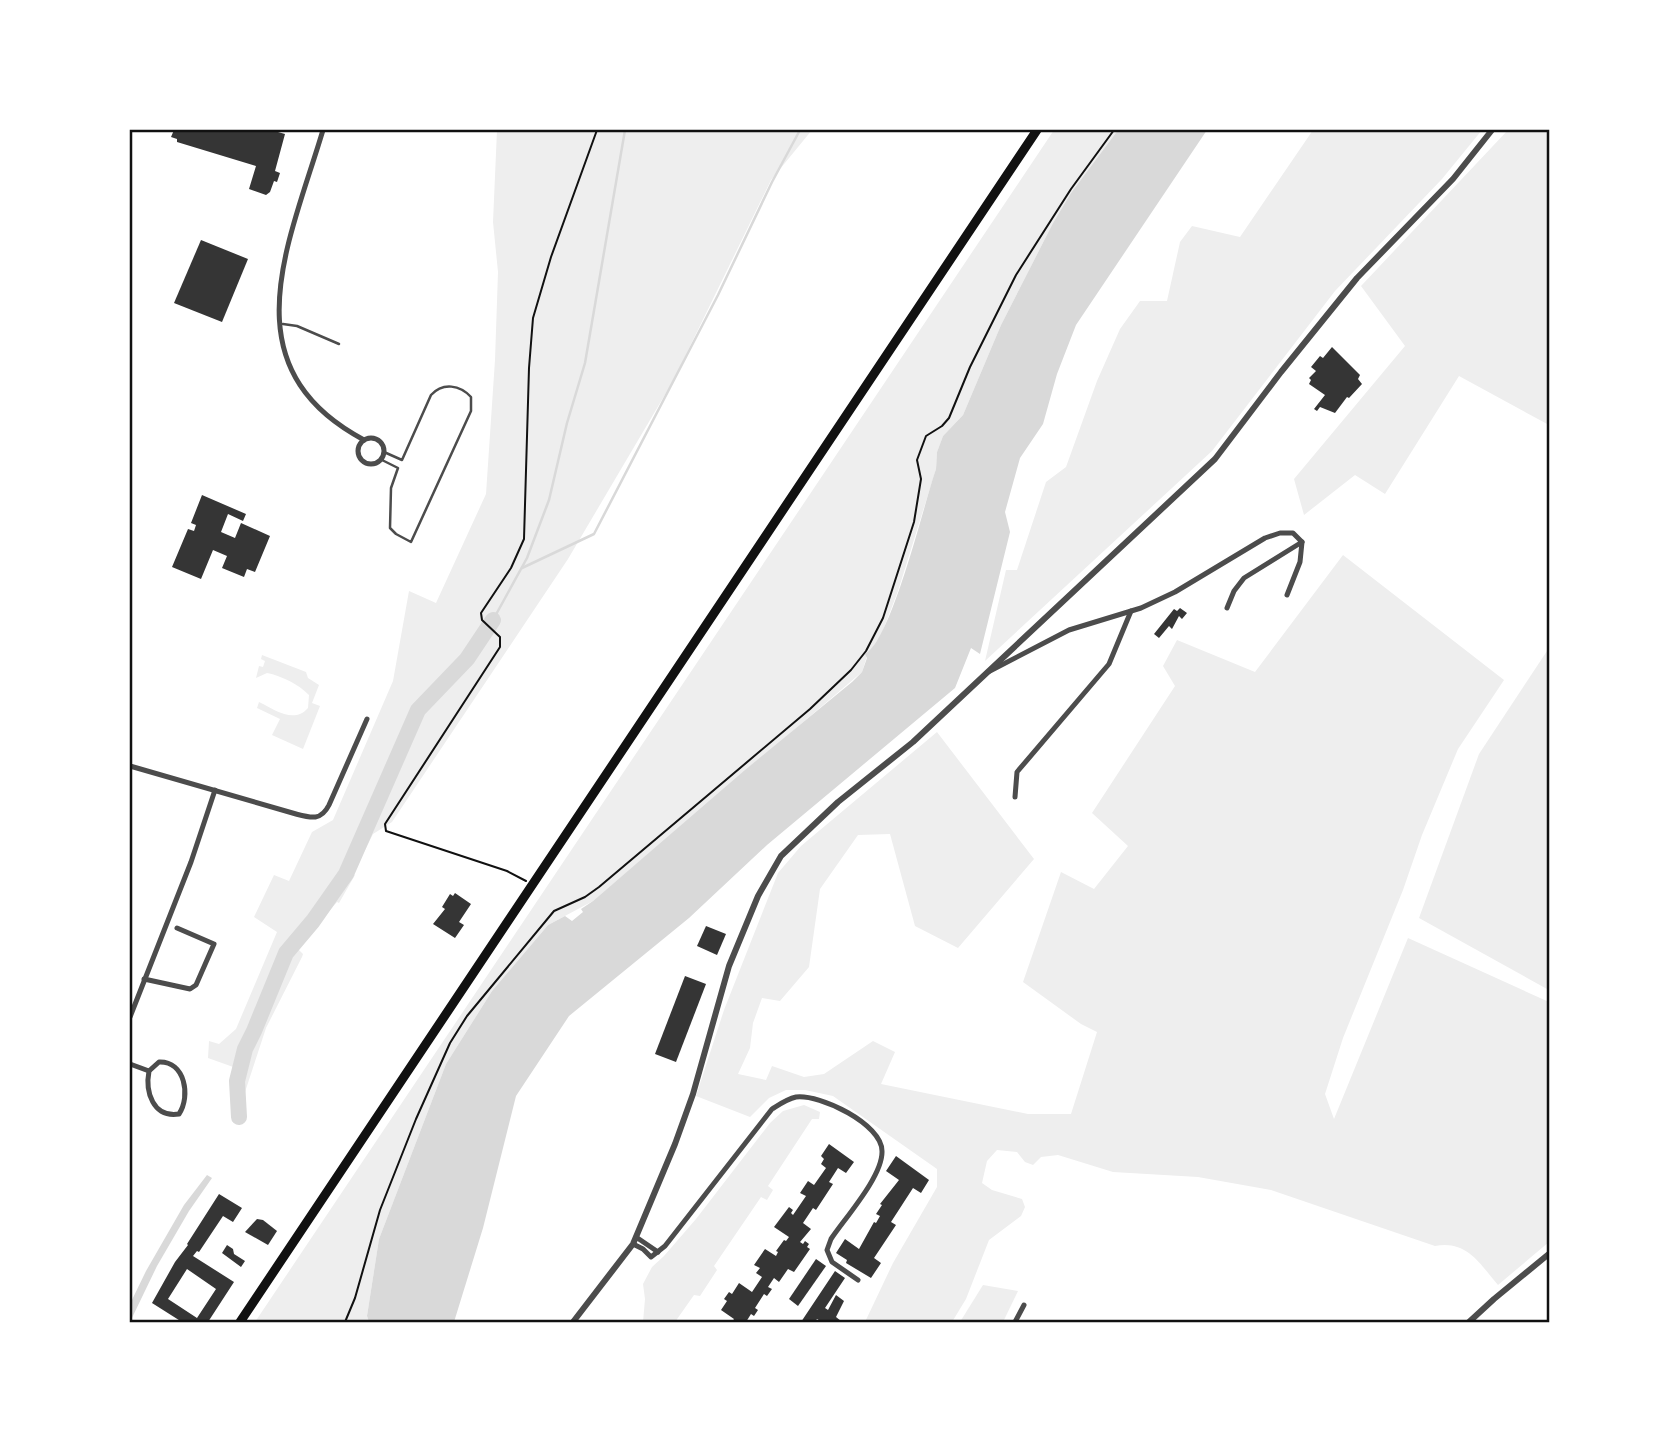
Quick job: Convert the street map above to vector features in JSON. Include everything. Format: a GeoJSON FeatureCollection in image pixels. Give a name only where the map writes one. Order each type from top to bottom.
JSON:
{"type":"FeatureCollection","features":[{"type":"Feature","properties":{"kind":"highway"},"geometry":{"type":"LineString","coordinates":[[240,1322],[1037,130]]}},
{"type":"Feature","properties":{"kind":"street"},"geometry":{"type":"LineString","coordinates":[[323,130],[282,265],[278,296],[279,324],[296,380],[305,394],[335,423],[364,440],[376,439],[382,444],[382,460],[373,464],[363,462],[358,450],[364,440]]}},
{"type":"Feature","properties":{"kind":"street"},"geometry":{"type":"LineString","coordinates":[[573,1322],[619,1266],[633,1244],[693,1094],[729,966],[758,896],[782,856],[815,822],[913,742],[1215,459],[1357,278],[1453,179],[1492,130]]}},
{"type":"Feature","properties":{"kind":"street"},"geometry":{"type":"LineString","coordinates":[[988,672],[1069,630],[1131,611],[1174,592],[1265,538],[1280,533],[1293,533],[1302,542]]}},
{"type":"Feature","properties":{"kind":"street"},"geometry":{"type":"LineString","coordinates":[[1287,595],[1300,562],[1302,542]]}},
{"type":"Feature","properties":{"kind":"street"},"geometry":{"type":"LineString","coordinates":[[1227,608],[1234,591],[1244,578],[1302,542]]}},
{"type":"Feature","properties":{"kind":"street"},"geometry":{"type":"LineString","coordinates":[[1015,797],[1017,772],[1110,664],[1131,611]]}},
{"type":"Feature","properties":{"kind":"street"},"geometry":{"type":"LineString","coordinates":[[130,766],[314,818],[327,811],[367,719]]}},
{"type":"Feature","properties":{"kind":"street"},"geometry":{"type":"LineString","coordinates":[[130,1017],[215,790]]}},
{"type":"Feature","properties":{"kind":"street"},"geometry":{"type":"LineString","coordinates":[[144,979],[190,989],[196,985],[214,944],[177,928]]}},
{"type":"Feature","properties":{"kind":"street"},"geometry":{"type":"LineString","coordinates":[[162,1062],[170,1063],[179,1070],[184,1090],[184,1106],[179,1114],[166,1113],[153,1105],[147,1089],[149,1071],[156,1063],[162,1062]]}},
{"type":"Feature","properties":{"kind":"street"},"geometry":{"type":"LineString","coordinates":[[130,1064],[149,1071]]}},
{"type":"Feature","properties":{"kind":"street"},"geometry":{"type":"LineString","coordinates":[[633,1244],[651,1257],[658,1252],[772,1109],[796,1097],[808,1098],[833,1107],[867,1125],[877,1135],[882,1146],[878,1168],[831,1239],[827,1250],[832,1262],[858,1280]]}},
{"type":"Feature","properties":{"kind":"street"},"geometry":{"type":"LineString","coordinates":[[636,1237],[658,1252]]}},
{"type":"Feature","properties":{"kind":"street"},"geometry":{"type":"LineString","coordinates":[[1469,1322],[1549,1253]]}},
{"type":"Feature","properties":{"kind":"street"},"geometry":{"type":"LineString","coordinates":[[1015,1322],[1024,1305]]}},
{"type":"Feature","properties":{"kind":"lane"},"geometry":{"type":"LineString","coordinates":[[279,324],[290,323],[338,344]]}},
{"type":"Feature","properties":{"kind":"lane"},"geometry":{"type":"LineString","coordinates":[[382,460],[398,467],[391,488],[390,528],[411,542],[471,411],[471,397],[466,391],[453,386],[437,389],[431,395],[402,460],[384,452]]}},
{"type":"Feature","properties":{"kind":"path"},"geometry":{"type":"LineString","coordinates":[[531,887],[528,882],[507,871],[386,831],[385,824],[500,647],[498,633],[482,620],[481,613],[511,568],[524,539],[533,318],[551,257],[597,130]]}},
{"type":"Feature","properties":{"kind":"path"},"geometry":{"type":"LineString","coordinates":[[345,1322],[355,1298],[376,1223],[416,1119],[450,1043],[467,1016],[554,911],[585,897],[599,887],[810,709],[851,670],[866,651],[883,618],[914,522],[921,480],[917,460],[926,436],[949,418],[970,367],[1016,275],[1071,189],[1114,130]]}},
{"type":"Feature","properties":{"kind":"shaded area"},"geometry":{"type":"Polygon","coordinates":[[[497,130],[812,130],[771,180],[673,381],[568,559],[392,822],[373,834],[339,903],[337,902],[297,948],[303,954],[302,957],[266,1028],[245,1092],[236,1068],[208,1058],[209,1041],[219,1044],[236,1029],[277,932],[254,917],[274,875],[289,881],[312,832],[333,820],[393,681],[409,591],[436,603],[486,494],[498,272],[493,222],[497,130]]]}},
{"type":"Feature","properties":{"kind":"shaded area"},"geometry":{"type":"Polygon","coordinates":[[[1054,130],[1118,130],[1071,193],[1053,223],[1001,325],[963,415],[943,436],[937,452],[936,469],[898,591],[882,633],[867,656],[862,672],[593,901],[548,925],[492,991],[446,1064],[379,1239],[367,1316],[369,1322],[255,1322],[1054,130]]]}},
{"type":"Feature","properties":{"kind":"shaded area"},"geometry":{"type":"Polygon","coordinates":[[[1118,130],[1207,130],[1076,325],[1057,374],[1043,424],[1020,458],[1005,512],[1010,532],[980,654],[971,648],[955,688],[767,845],[689,918],[569,1016],[516,1096],[483,1228],[454,1322],[369,1322],[367,1316],[379,1239],[446,1064],[492,991],[548,925],[565,916],[572,921],[583,912],[581,909],[862,672],[867,658],[865,654],[886,624],[906,569],[936,469],[937,452],[943,436],[963,415],[1001,325],[1053,223],[1071,193],[1118,130]]]}},
{"type":"Feature","properties":{"kind":"shaded area"},"geometry":{"type":"Polygon","coordinates":[[[1313,130],[1482,130],[1442,179],[1335,291],[1212,451],[985,661],[1006,570],[1017,570],[1046,482],[1066,467],[1097,381],[1120,329],[1140,301],[1167,301],[1180,242],[1192,226],[1240,237],[1313,130]]]}},
{"type":"Feature","properties":{"kind":"shaded area"},"geometry":{"type":"Polygon","coordinates":[[[1508,130],[1549,130],[1549,425],[1459,376],[1385,494],[1355,475],[1304,515],[1294,479],[1405,346],[1361,286],[1508,130]]]}},
{"type":"Feature","properties":{"kind":"shaded area"},"geometry":{"type":"Polygon","coordinates":[[[1343,555],[1504,680],[1458,749],[1343,1038],[1325,1094],[1334,1119],[1408,938],[1549,1002],[1549,1242],[1498,1285],[1479,1262],[1464,1250],[1446,1245],[1435,1246],[1271,1190],[1198,1177],[1113,1172],[1058,1155],[1041,1157],[1033,1165],[1025,1162],[1017,1152],[997,1150],[987,1161],[982,1183],[992,1190],[1022,1199],[1025,1207],[1021,1216],[989,1240],[966,1299],[952,1322],[865,1322],[893,1263],[937,1187],[937,1169],[833,1096],[805,1090],[786,1090],[769,1098],[750,1117],[696,1096],[724,1010],[778,873],[801,846],[937,732],[1034,859],[958,948],[915,926],[890,834],[858,835],[820,889],[809,967],[780,1001],[762,998],[753,1023],[750,1048],[738,1074],[766,1080],[772,1066],[804,1077],[824,1074],[873,1041],[895,1052],[881,1084],[1028,1114],[1071,1114],[1097,1032],[1081,1024],[1023,982],[1061,872],[1094,889],[1128,846],[1092,813],[1175,686],[1163,666],[1177,640],[1255,672],[1343,555]]]}},
{"type":"Feature","properties":{"kind":"shaded area"},"geometry":{"type":"Polygon","coordinates":[[[1549,648],[1550,984],[1547,989],[1419,918],[1479,754],[1549,648]]]}},
{"type":"Feature","properties":{"kind":"shaded area"},"geometry":{"type":"Polygon","coordinates":[[[262,655],[306,672],[308,678],[319,685],[312,703],[320,706],[303,749],[272,735],[280,719],[257,708],[259,702],[278,712],[297,715],[308,708],[309,695],[278,676],[267,673],[256,678],[259,666],[263,667],[265,661],[261,659],[262,655]]]}},
{"type":"Feature","properties":{"kind":"shaded area"},"geometry":{"type":"Polygon","coordinates":[[[804,1105],[820,1112],[819,1119],[812,1119],[768,1186],[773,1190],[767,1200],[761,1197],[714,1266],[717,1270],[700,1296],[694,1295],[675,1322],[643,1322],[643,1284],[652,1267],[696,1219],[770,1123],[783,1111],[804,1105]]]}},
{"type":"Feature","properties":{"kind":"shaded area"},"geometry":{"type":"Polygon","coordinates":[[[207,1175],[212,1178],[157,1266],[130,1322],[130,1304],[146,1271],[184,1205],[207,1175]]]}},
{"type":"Feature","properties":{"kind":"shaded area"},"geometry":{"type":"Polygon","coordinates":[[[983,1285],[1018,1291],[1003,1322],[960,1322],[983,1285]]]}},
{"type":"Feature","properties":{"kind":"building"},"geometry":{"type":"Polygon","coordinates":[[[174,130],[271,130],[285,134],[275,171],[280,173],[277,182],[274,181],[266,195],[249,189],[256,166],[177,142],[177,139],[171,137],[174,130]]]}},
{"type":"Feature","properties":{"kind":"building"},"geometry":{"type":"Polygon","coordinates":[[[201,240],[248,259],[222,322],[174,303],[201,240]]]}},
{"type":"Feature","properties":{"kind":"building"},"geometry":{"type":"Polygon","coordinates":[[[1332,347],[1360,375],[1358,379],[1362,384],[1347,397],[1335,413],[1320,407],[1317,411],[1314,409],[1325,395],[1309,384],[1309,378],[1316,371],[1311,367],[1332,347]]]}},
{"type":"Feature","properties":{"kind":"building"},"geometry":{"type":"Polygon","coordinates":[[[202,495],[246,514],[243,521],[228,514],[221,532],[235,538],[241,523],[270,536],[255,572],[247,569],[244,577],[222,568],[227,556],[213,550],[201,579],[172,567],[188,529],[194,531],[196,525],[191,523],[202,495]]]}},
{"type":"Feature","properties":{"kind":"building"},"geometry":{"type":"Polygon","coordinates":[[[1180,608],[1187,613],[1182,619],[1179,616],[1172,629],[1169,626],[1159,638],[1154,634],[1174,609],[1177,611],[1180,608]]]}},
{"type":"Feature","properties":{"kind":"building"},"geometry":{"type":"Polygon","coordinates":[[[455,893],[471,904],[459,922],[464,925],[455,938],[433,924],[445,909],[442,907],[450,894],[453,896],[455,893]]]}},
{"type":"Feature","properties":{"kind":"building"},"geometry":{"type":"Polygon","coordinates":[[[706,926],[726,934],[717,955],[697,946],[706,926]]]}},
{"type":"Feature","properties":{"kind":"building"},"geometry":{"type":"Polygon","coordinates":[[[685,976],[706,984],[676,1062],[655,1054],[685,976]]]}},
{"type":"Feature","properties":{"kind":"building"},"geometry":{"type":"Polygon","coordinates":[[[829,1144],[854,1162],[846,1173],[838,1168],[829,1182],[833,1184],[816,1210],[813,1208],[803,1223],[811,1229],[800,1242],[803,1244],[805,1241],[810,1249],[794,1272],[788,1269],[779,1282],[774,1278],[768,1287],[772,1289],[767,1296],[764,1294],[755,1308],[758,1310],[754,1316],[751,1314],[746,1322],[732,1322],[734,1319],[721,1310],[727,1301],[724,1299],[729,1292],[732,1294],[739,1283],[752,1292],[762,1277],[756,1273],[760,1268],[754,1265],[765,1249],[776,1256],[776,1251],[789,1237],[774,1227],[789,1207],[793,1210],[793,1215],[806,1196],[800,1193],[808,1181],[814,1185],[826,1168],[821,1164],[824,1159],[821,1156],[829,1144]]]}},
{"type":"Feature","properties":{"kind":"building"},"geometry":{"type":"Polygon","coordinates":[[[896,1156],[929,1180],[921,1193],[913,1188],[891,1222],[896,1225],[874,1258],[881,1263],[871,1278],[846,1263],[847,1260],[836,1253],[845,1239],[859,1249],[874,1222],[876,1223],[880,1216],[876,1214],[882,1205],[880,1204],[899,1180],[886,1171],[896,1156]]]}},
{"type":"Feature","properties":{"kind":"building"},"geometry":{"type":"Polygon","coordinates":[[[219,1194],[242,1208],[233,1222],[223,1216],[199,1252],[193,1256],[234,1282],[208,1322],[182,1322],[152,1303],[219,1194]],[[187,1269],[168,1299],[197,1318],[216,1289],[187,1269]]]}},
{"type":"Feature","properties":{"kind":"building"},"geometry":{"type":"Polygon","coordinates":[[[257,1219],[263,1220],[277,1231],[268,1245],[245,1232],[257,1219]]]}},
{"type":"Feature","properties":{"kind":"building"},"geometry":{"type":"Polygon","coordinates":[[[227,1245],[245,1261],[241,1267],[222,1253],[227,1245]]]}},
{"type":"Feature","properties":{"kind":"building"},"geometry":{"type":"Polygon","coordinates":[[[816,1259],[826,1266],[798,1306],[789,1299],[816,1259]]]}},
{"type":"Feature","properties":{"kind":"building"},"geometry":{"type":"Polygon","coordinates":[[[835,1271],[845,1278],[825,1308],[828,1310],[836,1295],[844,1301],[836,1317],[841,1321],[822,1322],[817,1319],[815,1322],[801,1322],[835,1271]]]}},
{"type":"Feature","properties":{"kind":"waterway"},"geometry":{"type":"LineString","coordinates":[[493,620],[527,558],[549,500],[567,423],[585,363],[625,130]]}},
{"type":"Feature","properties":{"kind":"waterway"},"geometry":{"type":"LineString","coordinates":[[522,568],[594,534],[800,130]]}},
{"type":"Feature","properties":{"kind":"waterway"},"geometry":{"type":"LineString","coordinates":[[239,1117],[237,1081],[245,1049],[286,953],[313,921],[346,874],[418,710],[467,659],[493,620]]}}]}
